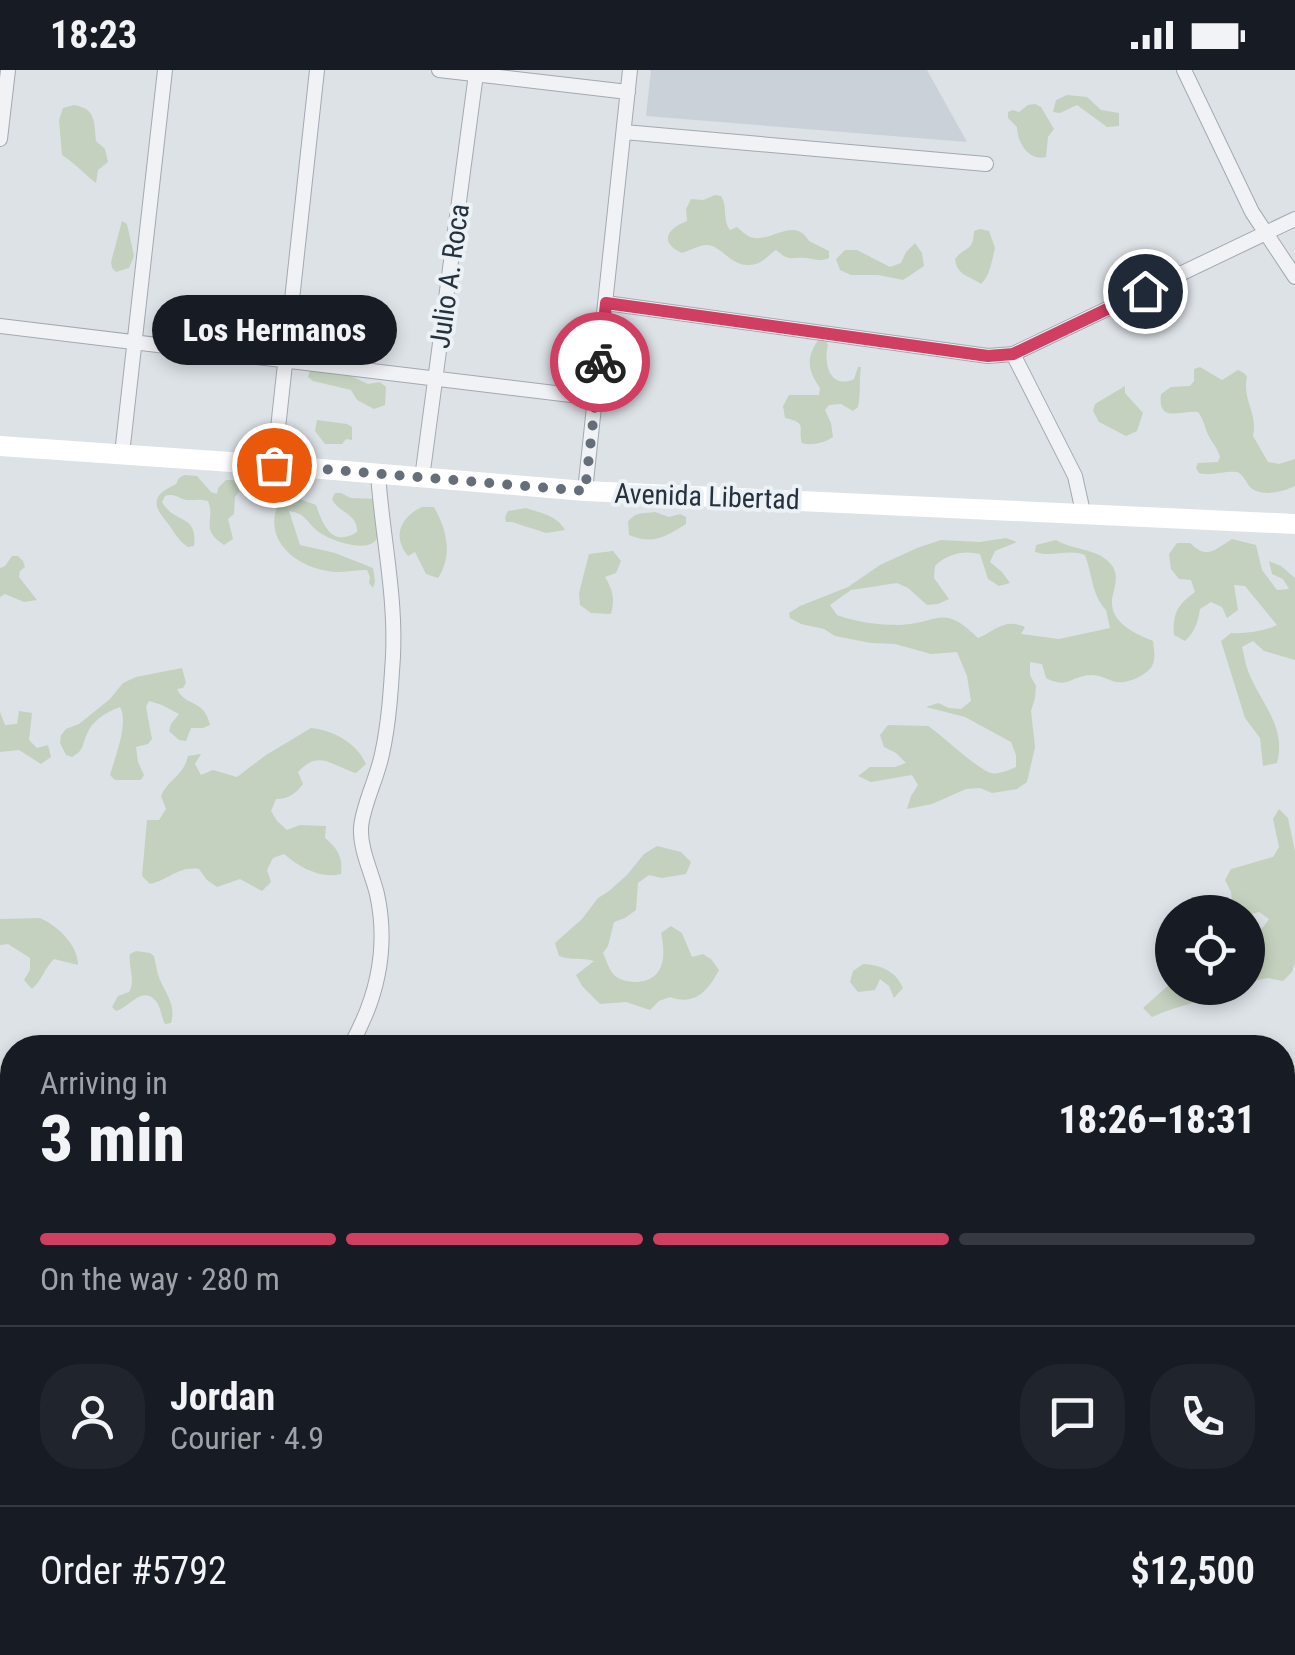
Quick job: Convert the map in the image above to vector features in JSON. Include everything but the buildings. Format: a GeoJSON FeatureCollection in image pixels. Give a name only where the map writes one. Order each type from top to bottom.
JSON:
{"type":"FeatureCollection","features":[{"type":"Feature","properties":{"kind":"main road","name":"Avenida Libertad"},"geometry":{"type":"LineString","coordinates":[[0,446],[585,491],[1295,524]]}},
{"type":"Feature","properties":{"kind":"street"},"geometry":{"type":"LineString","coordinates":[[0,139],[8,70]]}},
{"type":"Feature","properties":{"kind":"street"},"geometry":{"type":"LineString","coordinates":[[122,454],[165,70]]}},
{"type":"Feature","properties":{"kind":"street"},"geometry":{"type":"LineString","coordinates":[[274,465],[318,70]]}},
{"type":"Feature","properties":{"kind":"street"},"geometry":{"type":"LineString","coordinates":[[439,70],[628,92]]}},
{"type":"Feature","properties":{"kind":"street"},"geometry":{"type":"LineString","coordinates":[[585,491],[630,70]]}},
{"type":"Feature","properties":{"kind":"street"},"geometry":{"type":"LineString","coordinates":[[1184,70],[1252,212],[1295,277]]}},
{"type":"Feature","properties":{"kind":"street","name":"Julio A. Roca"},"geometry":{"type":"LineString","coordinates":[[422,478],[476,74]]}},
{"type":"Feature","properties":{"kind":"street"},"geometry":{"type":"LineString","coordinates":[[624,132],[986,164]]}},
{"type":"Feature","properties":{"kind":"street"},"geometry":{"type":"LineString","coordinates":[[606,303],[988,356],[1013,354],[1295,220]]}},
{"type":"Feature","properties":{"kind":"street"},"geometry":{"type":"LineString","coordinates":[[0,326],[596,398]]}},
{"type":"Feature","properties":{"kind":"street"},"geometry":{"type":"LineString","coordinates":[[1013,354],[1075,476],[1082,512]]}},
{"type":"Feature","properties":{"kind":"street"},"geometry":{"type":"LineString","coordinates":[[355,1035],[369,1010],[379,976],[382,940],[378,898],[361,826],[383,753],[393,655],[393,606],[378,474]]}},
{"type":"Feature","properties":{"kind":"shaded area"},"geometry":{"type":"Polygon","coordinates":[[[651,70],[927,70],[967,142],[646,116],[651,70]]]}},
{"type":"Feature","properties":{"kind":"green space"},"geometry":{"type":"Polygon","coordinates":[[[1067,95],[1087,97],[1101,110],[1119,113],[1119,126],[1107,127],[1077,105],[1053,112],[1056,100],[1067,95]]]}},
{"type":"Feature","properties":{"kind":"green space"},"geometry":{"type":"Polygon","coordinates":[[[1035,104],[1054,129],[1048,137],[1046,157],[1040,158],[1025,150],[1017,127],[1008,118],[1008,112],[1019,112],[1035,104]]]}},
{"type":"Feature","properties":{"kind":"green space"},"geometry":{"type":"Polygon","coordinates":[[[74,105],[90,113],[96,141],[105,149],[108,162],[98,170],[96,183],[62,155],[59,120],[63,108],[74,105]]]}},
{"type":"Feature","properties":{"kind":"green space"},"geometry":{"type":"Polygon","coordinates":[[[715,195],[723,200],[730,230],[737,227],[758,238],[796,230],[829,251],[829,258],[790,258],[776,250],[759,263],[747,265],[711,246],[682,253],[675,249],[668,236],[687,221],[686,209],[691,199],[715,195]]]}},
{"type":"Feature","properties":{"kind":"green space"},"geometry":{"type":"Polygon","coordinates":[[[122,221],[127,224],[134,256],[129,268],[116,272],[111,262],[122,221]]]}},
{"type":"Feature","properties":{"kind":"green space"},"geometry":{"type":"Polygon","coordinates":[[[974,231],[989,231],[995,248],[989,272],[981,284],[961,272],[955,259],[970,246],[974,231]]]}},
{"type":"Feature","properties":{"kind":"green space"},"geometry":{"type":"Polygon","coordinates":[[[915,243],[924,266],[903,280],[851,275],[840,270],[836,259],[845,250],[857,250],[890,267],[901,263],[915,243]]]}},
{"type":"Feature","properties":{"kind":"green space"},"geometry":{"type":"Polygon","coordinates":[[[819,339],[825,339],[828,345],[828,367],[834,378],[854,379],[861,367],[859,402],[853,411],[841,404],[829,405],[825,410],[833,437],[806,444],[802,443],[800,424],[785,418],[783,406],[789,395],[819,395],[810,364],[819,339]]]}},
{"type":"Feature","properties":{"kind":"green space"},"geometry":{"type":"Polygon","coordinates":[[[1200,367],[1222,380],[1238,370],[1244,373],[1253,436],[1268,462],[1279,464],[1295,459],[1295,486],[1265,493],[1254,490],[1239,473],[1199,473],[1198,463],[1218,462],[1217,450],[1198,412],[1166,412],[1161,394],[1171,387],[1190,386],[1194,369],[1200,367]]]}},
{"type":"Feature","properties":{"kind":"green space"},"geometry":{"type":"Polygon","coordinates":[[[310,370],[340,371],[368,384],[380,382],[386,387],[385,405],[374,409],[357,400],[351,390],[313,381],[308,377],[310,370]]]}},
{"type":"Feature","properties":{"kind":"green space"},"geometry":{"type":"Polygon","coordinates":[[[1125,386],[1125,393],[1143,413],[1137,431],[1126,436],[1099,422],[1093,411],[1095,404],[1125,386]]]}},
{"type":"Feature","properties":{"kind":"green space"},"geometry":{"type":"Polygon","coordinates":[[[317,420],[347,424],[352,427],[352,440],[325,444],[315,431],[317,420]]]}},
{"type":"Feature","properties":{"kind":"green space"},"geometry":{"type":"Polygon","coordinates":[[[184,475],[197,476],[217,494],[226,480],[239,485],[234,514],[228,519],[233,539],[224,545],[210,529],[208,501],[172,495],[165,496],[162,502],[193,528],[194,546],[188,547],[181,541],[161,514],[159,495],[184,475]]]}},
{"type":"Feature","properties":{"kind":"green space"},"geometry":{"type":"Polygon","coordinates":[[[335,493],[381,499],[376,540],[364,546],[336,541],[320,533],[301,515],[289,511],[300,545],[373,568],[373,588],[367,570],[336,572],[309,566],[286,551],[279,540],[275,515],[280,500],[292,496],[316,505],[325,527],[335,536],[357,532],[351,517],[332,499],[335,493]]]}},
{"type":"Feature","properties":{"kind":"green space"},"geometry":{"type":"Polygon","coordinates":[[[422,507],[434,507],[445,534],[446,560],[438,578],[426,574],[415,552],[408,556],[400,542],[404,522],[422,507]]]}},
{"type":"Feature","properties":{"kind":"green space"},"geometry":{"type":"Polygon","coordinates":[[[526,508],[553,518],[565,530],[546,533],[506,522],[508,511],[526,508]]]}},
{"type":"Feature","properties":{"kind":"green space"},"geometry":{"type":"Polygon","coordinates":[[[655,512],[669,517],[680,514],[686,517],[686,524],[659,538],[629,535],[631,518],[655,512]]]}},
{"type":"Feature","properties":{"kind":"green space"},"geometry":{"type":"Polygon","coordinates":[[[1006,538],[1017,542],[995,551],[990,562],[1010,583],[999,586],[988,579],[980,554],[961,553],[935,566],[934,578],[949,599],[938,604],[927,605],[897,583],[851,590],[830,605],[837,615],[876,624],[913,624],[948,618],[978,638],[1011,624],[1025,627],[1021,634],[1059,639],[1110,628],[1085,555],[1035,552],[1036,545],[1056,540],[1102,556],[1113,567],[1115,615],[1125,626],[1153,641],[1153,663],[1145,673],[1125,682],[1092,675],[1060,683],[1046,678],[1042,664],[1030,662],[1030,675],[1036,686],[1031,711],[1035,747],[1027,782],[1017,789],[992,793],[980,788],[966,789],[932,804],[907,809],[918,785],[912,775],[871,782],[858,776],[870,767],[906,763],[884,747],[880,735],[888,725],[928,726],[991,773],[1016,767],[1011,742],[965,717],[926,707],[938,703],[961,709],[971,701],[967,676],[957,652],[931,654],[895,644],[835,636],[801,624],[790,618],[789,613],[848,587],[880,565],[917,548],[941,540],[980,542],[1006,538]]]}},
{"type":"Feature","properties":{"kind":"green space"},"geometry":{"type":"Polygon","coordinates":[[[1232,539],[1256,545],[1262,570],[1277,590],[1289,589],[1283,579],[1272,574],[1269,561],[1295,578],[1295,660],[1264,651],[1253,641],[1242,647],[1248,671],[1271,715],[1278,738],[1277,763],[1263,766],[1260,738],[1245,718],[1221,641],[1231,633],[1277,625],[1245,586],[1234,585],[1238,610],[1227,618],[1222,607],[1211,602],[1200,609],[1196,626],[1185,641],[1174,635],[1177,610],[1195,592],[1191,580],[1179,579],[1171,569],[1169,554],[1177,543],[1190,543],[1206,552],[1232,539]]]}},
{"type":"Feature","properties":{"kind":"green space"},"geometry":{"type":"Polygon","coordinates":[[[613,551],[621,561],[616,573],[605,577],[612,595],[611,614],[591,613],[580,605],[579,593],[589,554],[613,551]]]}},
{"type":"Feature","properties":{"kind":"green space"},"geometry":{"type":"Polygon","coordinates":[[[12,556],[23,561],[25,567],[19,577],[37,600],[24,602],[5,594],[0,597],[0,568],[12,556]]]}},
{"type":"Feature","properties":{"kind":"green space"},"geometry":{"type":"Polygon","coordinates":[[[182,668],[186,683],[177,689],[204,711],[210,725],[191,728],[186,741],[179,740],[169,731],[179,714],[149,701],[146,707],[152,739],[136,747],[144,775],[141,780],[115,780],[110,775],[122,731],[120,707],[95,721],[78,753],[66,755],[61,735],[110,699],[123,683],[182,668]]]}},
{"type":"Feature","properties":{"kind":"green space"},"geometry":{"type":"Polygon","coordinates":[[[19,711],[32,713],[29,740],[37,748],[48,745],[51,757],[41,764],[19,750],[0,752],[0,712],[5,725],[17,724],[19,711]]]}},
{"type":"Feature","properties":{"kind":"green space"},"geometry":{"type":"Polygon","coordinates":[[[311,728],[343,739],[366,764],[356,773],[326,761],[313,761],[298,772],[303,784],[288,797],[276,799],[271,811],[287,830],[300,825],[326,826],[325,838],[339,854],[341,874],[310,871],[284,854],[273,858],[267,870],[271,882],[262,891],[240,879],[217,887],[199,869],[185,870],[150,884],[142,876],[147,820],[159,820],[166,809],[161,796],[183,769],[188,756],[201,754],[195,764],[201,775],[213,770],[237,777],[311,728]]]}},
{"type":"Feature","properties":{"kind":"green space"},"geometry":{"type":"Polygon","coordinates":[[[1279,809],[1288,818],[1295,851],[1295,962],[1283,981],[1265,979],[1265,924],[1269,919],[1265,916],[1265,895],[1231,895],[1225,880],[1231,869],[1273,857],[1279,847],[1273,819],[1279,809]]]}},
{"type":"Feature","properties":{"kind":"green space"},"geometry":{"type":"Polygon","coordinates":[[[657,846],[681,852],[691,862],[686,874],[662,878],[649,875],[638,883],[636,910],[614,922],[603,953],[612,973],[637,982],[653,977],[663,958],[661,933],[671,926],[682,933],[692,957],[703,954],[719,970],[700,995],[687,1000],[670,997],[650,1010],[626,1002],[600,1004],[576,975],[594,961],[559,956],[555,943],[644,854],[657,846]]]}},
{"type":"Feature","properties":{"kind":"green space"},"geometry":{"type":"Polygon","coordinates":[[[40,918],[66,937],[75,950],[78,965],[54,959],[32,989],[24,980],[30,970],[30,958],[8,944],[0,945],[0,919],[40,918]]]}},
{"type":"Feature","properties":{"kind":"green space"},"geometry":{"type":"Polygon","coordinates":[[[136,951],[154,956],[158,976],[172,1006],[171,1023],[165,1024],[157,1002],[150,996],[140,996],[116,1011],[112,1007],[118,996],[131,988],[130,954],[136,951]]]}},
{"type":"Feature","properties":{"kind":"green space"},"geometry":{"type":"Polygon","coordinates":[[[863,964],[887,970],[903,988],[894,998],[889,986],[880,979],[875,990],[858,992],[850,982],[853,971],[863,964]]]}},
{"type":"Feature","properties":{"kind":"green space"},"geometry":{"type":"Polygon","coordinates":[[[1155,997],[1155,1005],[1186,1005],[1152,1017],[1143,1008],[1155,997]]]}},
{"type":"Feature","properties":{"kind":"way so far"},"geometry":{"type":"LineString","coordinates":[[274,465],[585,491],[600,362]]}},
{"type":"Feature","properties":{"kind":"place","name":"Los Hermanos"},"geometry":{"type":"Point","coordinates":[274,465]}},
{"type":"Feature","properties":{"kind":"route"},"geometry":{"type":"LineString","coordinates":[[600,362],[606,303],[988,356],[1013,354],[1145,291]]}}]}
